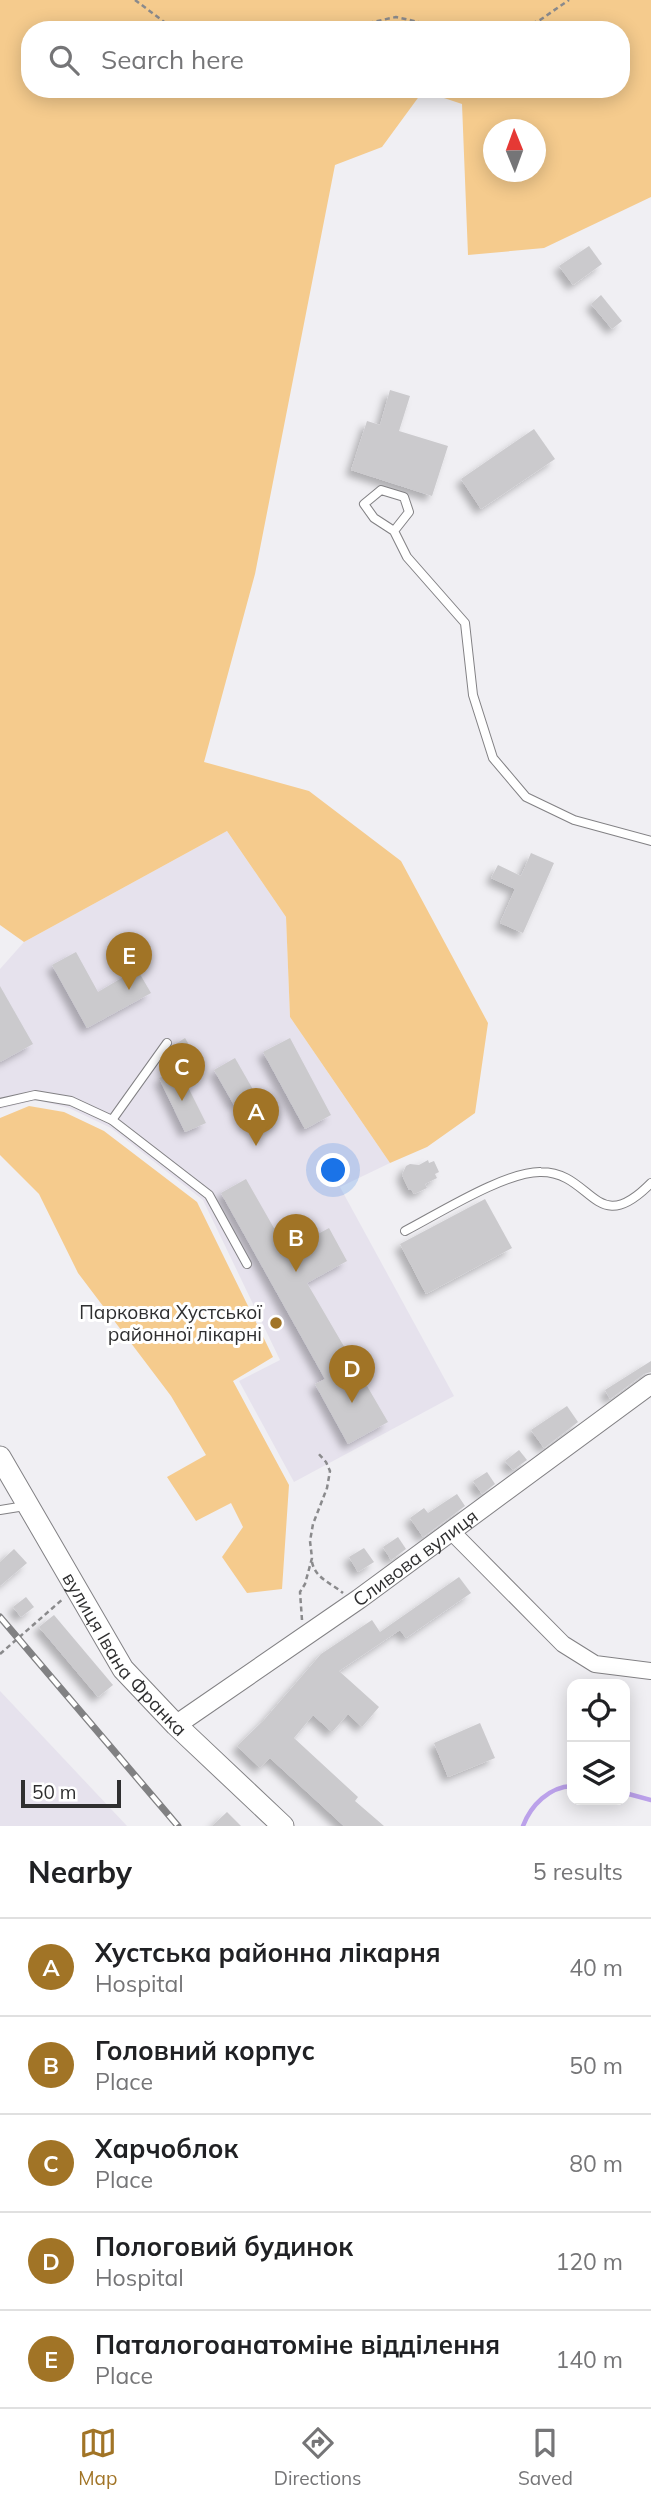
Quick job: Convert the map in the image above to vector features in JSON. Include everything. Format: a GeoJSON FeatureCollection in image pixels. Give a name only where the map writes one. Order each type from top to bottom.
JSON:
{"type":"FeatureCollection","features":[{"type":"Feature","properties":{"kind":"main road","name":"вулиця Івана Франка"},"geometry":{"type":"LineString","coordinates":[[0,1457],[122,1670],[176,1725],[284,1826]]}},
{"type":"Feature","properties":{"kind":"street","name":"Сливова вулиця"},"geometry":{"type":"LineString","coordinates":[[176,1725],[359,1599],[651,1384]]}},
{"type":"Feature","properties":{"kind":"street"},"geometry":{"type":"LineString","coordinates":[[451,1531],[563,1644],[595,1664],[651,1671]]}},
{"type":"Feature","properties":{"kind":"lane"},"geometry":{"type":"LineString","coordinates":[[394,531],[409,512],[404,497],[382,490],[364,503],[374,518],[394,531],[407,557],[466,623],[473,695],[493,758],[526,797],[574,820],[651,842]]}},
{"type":"Feature","properties":{"kind":"lane"},"geometry":{"type":"LineString","coordinates":[[112,1120],[167,1043]]}},
{"type":"Feature","properties":{"kind":"lane"},"geometry":{"type":"LineString","coordinates":[[0,1103],[35,1095],[71,1101],[112,1120],[209,1195],[247,1264]]}},
{"type":"Feature","properties":{"kind":"lane"},"geometry":{"type":"LineString","coordinates":[[405,1231],[512,1176],[541,1172],[564,1175],[603,1206],[616,1207],[640,1195],[651,1184]]}},
{"type":"Feature","properties":{"kind":"lane"},"geometry":{"type":"LineString","coordinates":[[0,1510],[27,1505]]}},
{"type":"Feature","properties":{"kind":"path"},"geometry":{"type":"LineString","coordinates":[[135,0],[163,21]]}},
{"type":"Feature","properties":{"kind":"path"},"geometry":{"type":"LineString","coordinates":[[538,21],[569,0]]}},
{"type":"Feature","properties":{"kind":"path"},"geometry":{"type":"LineString","coordinates":[[377,21],[396,17],[414,21]]}},
{"type":"Feature","properties":{"kind":"path"},"geometry":{"type":"LineString","coordinates":[[317,1452],[330,1471],[310,1541],[314,1571],[347,1596],[359,1599]]}},
{"type":"Feature","properties":{"kind":"path"},"geometry":{"type":"LineString","coordinates":[[301,1639],[303,1608],[300,1592],[312,1558]]}},
{"type":"Feature","properties":{"kind":"path"},"geometry":{"type":"LineString","coordinates":[[0,1654],[75,1588]]}},
{"type":"Feature","properties":{"kind":"shaded area"},"geometry":{"type":"Polygon","coordinates":[[[0,0],[651,0],[651,197],[544,248],[468,255],[462,104],[444,98],[630,98],[630,21],[21,21],[21,98],[418,98],[382,147],[335,165],[255,574],[204,762],[309,791],[401,861],[488,1023],[475,1113],[427,1147],[390,1163],[290,1017],[286,917],[227,831],[24,942],[0,925],[0,0]]]}},
{"type":"Feature","properties":{"kind":"shaded area"},"geometry":{"type":"Polygon","coordinates":[[[227,831],[286,917],[290,1017],[390,1163],[340,1187],[454,1396],[294,1482],[239,1381],[280,1360],[203,1200],[111,1128],[69,1108],[36,1100],[0,1109],[0,969],[24,942],[227,831]]]}},
{"type":"Feature","properties":{"kind":"shaded area"},"geometry":{"type":"Polygon","coordinates":[[[29,1106],[64,1112],[104,1131],[197,1202],[273,1357],[233,1381],[289,1485],[282,1589],[247,1593],[222,1557],[243,1527],[231,1503],[196,1521],[167,1477],[206,1455],[171,1396],[78,1273],[39,1194],[0,1155],[0,1118],[29,1106]]]}},
{"type":"Feature","properties":{"kind":"shaded area"},"geometry":{"type":"Polygon","coordinates":[[[0,1691],[127,1826],[0,1826],[0,1691]]]}},
{"type":"Feature","properties":{"kind":"building"},"geometry":{"type":"Polygon","coordinates":[[[589,246],[602,264],[573,285],[559,266],[589,246]]]}},
{"type":"Feature","properties":{"kind":"building"},"geometry":{"type":"Polygon","coordinates":[[[601,295],[622,321],[612,329],[591,304],[601,295]]]}},
{"type":"Feature","properties":{"kind":"building"},"geometry":{"type":"Polygon","coordinates":[[[390,390],[410,396],[399,431],[448,446],[432,496],[351,470],[367,421],[380,425],[390,390]]]}},
{"type":"Feature","properties":{"kind":"building"},"geometry":{"type":"Polygon","coordinates":[[[534,429],[555,459],[481,509],[461,479],[534,429]]]}},
{"type":"Feature","properties":{"kind":"building"},"geometry":{"type":"Polygon","coordinates":[[[531,853],[554,863],[523,933],[500,923],[515,889],[491,878],[498,865],[521,876],[531,853]]]}},
{"type":"Feature","properties":{"kind":"building"},"geometry":{"type":"Polygon","coordinates":[[[76,952],[98,992],[137,969],[151,993],[87,1028],[52,965],[76,952]]]}},
{"type":"Feature","properties":{"kind":"building"},"geometry":{"type":"Polygon","coordinates":[[[0,986],[33,1044],[0,1062],[0,986]]]}},
{"type":"Feature","properties":{"kind":"building"},"geometry":{"type":"Polygon","coordinates":[[[185,1038],[194,1053],[182,1060],[174,1045],[185,1038]]]}},
{"type":"Feature","properties":{"kind":"building"},"geometry":{"type":"Polygon","coordinates":[[[290,1038],[331,1115],[305,1129],[263,1052],[290,1038]]]}},
{"type":"Feature","properties":{"kind":"building"},"geometry":{"type":"Polygon","coordinates":[[[235,1058],[255,1093],[234,1105],[214,1070],[235,1058]]]}},
{"type":"Feature","properties":{"kind":"building"},"geometry":{"type":"Polygon","coordinates":[[[179,1069],[206,1123],[185,1132],[159,1078],[179,1069]]]}},
{"type":"Feature","properties":{"kind":"building"},"geometry":{"type":"Polygon","coordinates":[[[428,1160],[429,1163],[434,1161],[439,1172],[435,1174],[437,1178],[425,1184],[427,1188],[414,1194],[402,1175],[406,1166],[419,1165],[428,1160]]]}},
{"type":"Feature","properties":{"kind":"building"},"geometry":{"type":"Polygon","coordinates":[[[246,1179],[287,1251],[329,1228],[347,1261],[307,1283],[388,1422],[348,1444],[315,1384],[325,1379],[221,1193],[246,1179]]]}},
{"type":"Feature","properties":{"kind":"building"},"geometry":{"type":"Polygon","coordinates":[[[485,1199],[512,1248],[426,1294],[400,1244],[485,1199]]]}},
{"type":"Feature","properties":{"kind":"building"},"geometry":{"type":"Polygon","coordinates":[[[651,1361],[651,1372],[644,1374],[610,1399],[605,1390],[651,1361]]]}},
{"type":"Feature","properties":{"kind":"building"},"geometry":{"type":"Polygon","coordinates":[[[567,1406],[578,1422],[544,1448],[531,1430],[567,1406]]]}},
{"type":"Feature","properties":{"kind":"building"},"geometry":{"type":"Polygon","coordinates":[[[519,1450],[527,1460],[513,1470],[505,1461],[519,1450]]]}},
{"type":"Feature","properties":{"kind":"building"},"geometry":{"type":"Polygon","coordinates":[[[487,1472],[495,1484],[482,1494],[473,1481],[487,1472]]]}},
{"type":"Feature","properties":{"kind":"building"},"geometry":{"type":"Polygon","coordinates":[[[457,1494],[465,1506],[423,1537],[410,1518],[424,1508],[428,1513],[457,1494]]]}},
{"type":"Feature","properties":{"kind":"building"},"geometry":{"type":"Polygon","coordinates":[[[398,1537],[406,1549],[391,1560],[383,1547],[398,1537]]]}},
{"type":"Feature","properties":{"kind":"building"},"geometry":{"type":"Polygon","coordinates":[[[364,1548],[374,1562],[358,1572],[349,1557],[364,1548]]]}},
{"type":"Feature","properties":{"kind":"building"},"geometry":{"type":"Polygon","coordinates":[[[14,1549],[27,1563],[0,1586],[0,1562],[14,1549]]]}},
{"type":"Feature","properties":{"kind":"building"},"geometry":{"type":"Polygon","coordinates":[[[459,1577],[471,1593],[406,1638],[400,1630],[339,1671],[379,1707],[362,1727],[348,1714],[332,1732],[313,1715],[294,1738],[358,1797],[355,1801],[384,1826],[344,1826],[270,1758],[260,1768],[237,1746],[264,1720],[321,1654],[372,1620],[380,1632],[459,1577]]]}},
{"type":"Feature","properties":{"kind":"building"},"geometry":{"type":"Polygon","coordinates":[[[26,1597],[34,1607],[21,1617],[13,1607],[26,1597]]]}},
{"type":"Feature","properties":{"kind":"building"},"geometry":{"type":"Polygon","coordinates":[[[54,1615],[113,1685],[98,1697],[39,1627],[54,1615]]]}},
{"type":"Feature","properties":{"kind":"building"},"geometry":{"type":"Polygon","coordinates":[[[480,1723],[495,1758],[448,1777],[434,1743],[480,1723]]]}},
{"type":"Feature","properties":{"kind":"building"},"geometry":{"type":"Polygon","coordinates":[[[227,1812],[241,1826],[212,1826],[227,1812]]]}},
{"type":"Feature","properties":{"kind":"waterway"},"geometry":{"type":"LineString","coordinates":[[523,1826],[542,1798],[567,1787]]}},
{"type":"Feature","properties":{"kind":"waterway"},"geometry":{"type":"LineString","coordinates":[[630,1794],[651,1800]]}},
{"type":"Feature","properties":{"kind":"railway"},"geometry":{"type":"LineString","coordinates":[[0,1617],[178,1826]]}},
{"type":"Feature","properties":{"kind":"place","name":"Паталогоанатоміне відділення"},"geometry":{"type":"Point","coordinates":[129,990]}},
{"type":"Feature","properties":{"kind":"place","name":"Харчоблок"},"geometry":{"type":"Point","coordinates":[182,1101]}},
{"type":"Feature","properties":{"kind":"place","name":"Хустська районна лікарня"},"geometry":{"type":"Point","coordinates":[256,1146]}},
{"type":"Feature","properties":{"kind":"place","name":"Головний корпус"},"geometry":{"type":"Point","coordinates":[296,1272]}},
{"type":"Feature","properties":{"kind":"place","name":"Парковка Хустської районної лікарні"},"geometry":{"type":"Point","coordinates":[276,1323]}},
{"type":"Feature","properties":{"kind":"place","name":"Пологовий будинок"},"geometry":{"type":"Point","coordinates":[352,1403]}}]}
